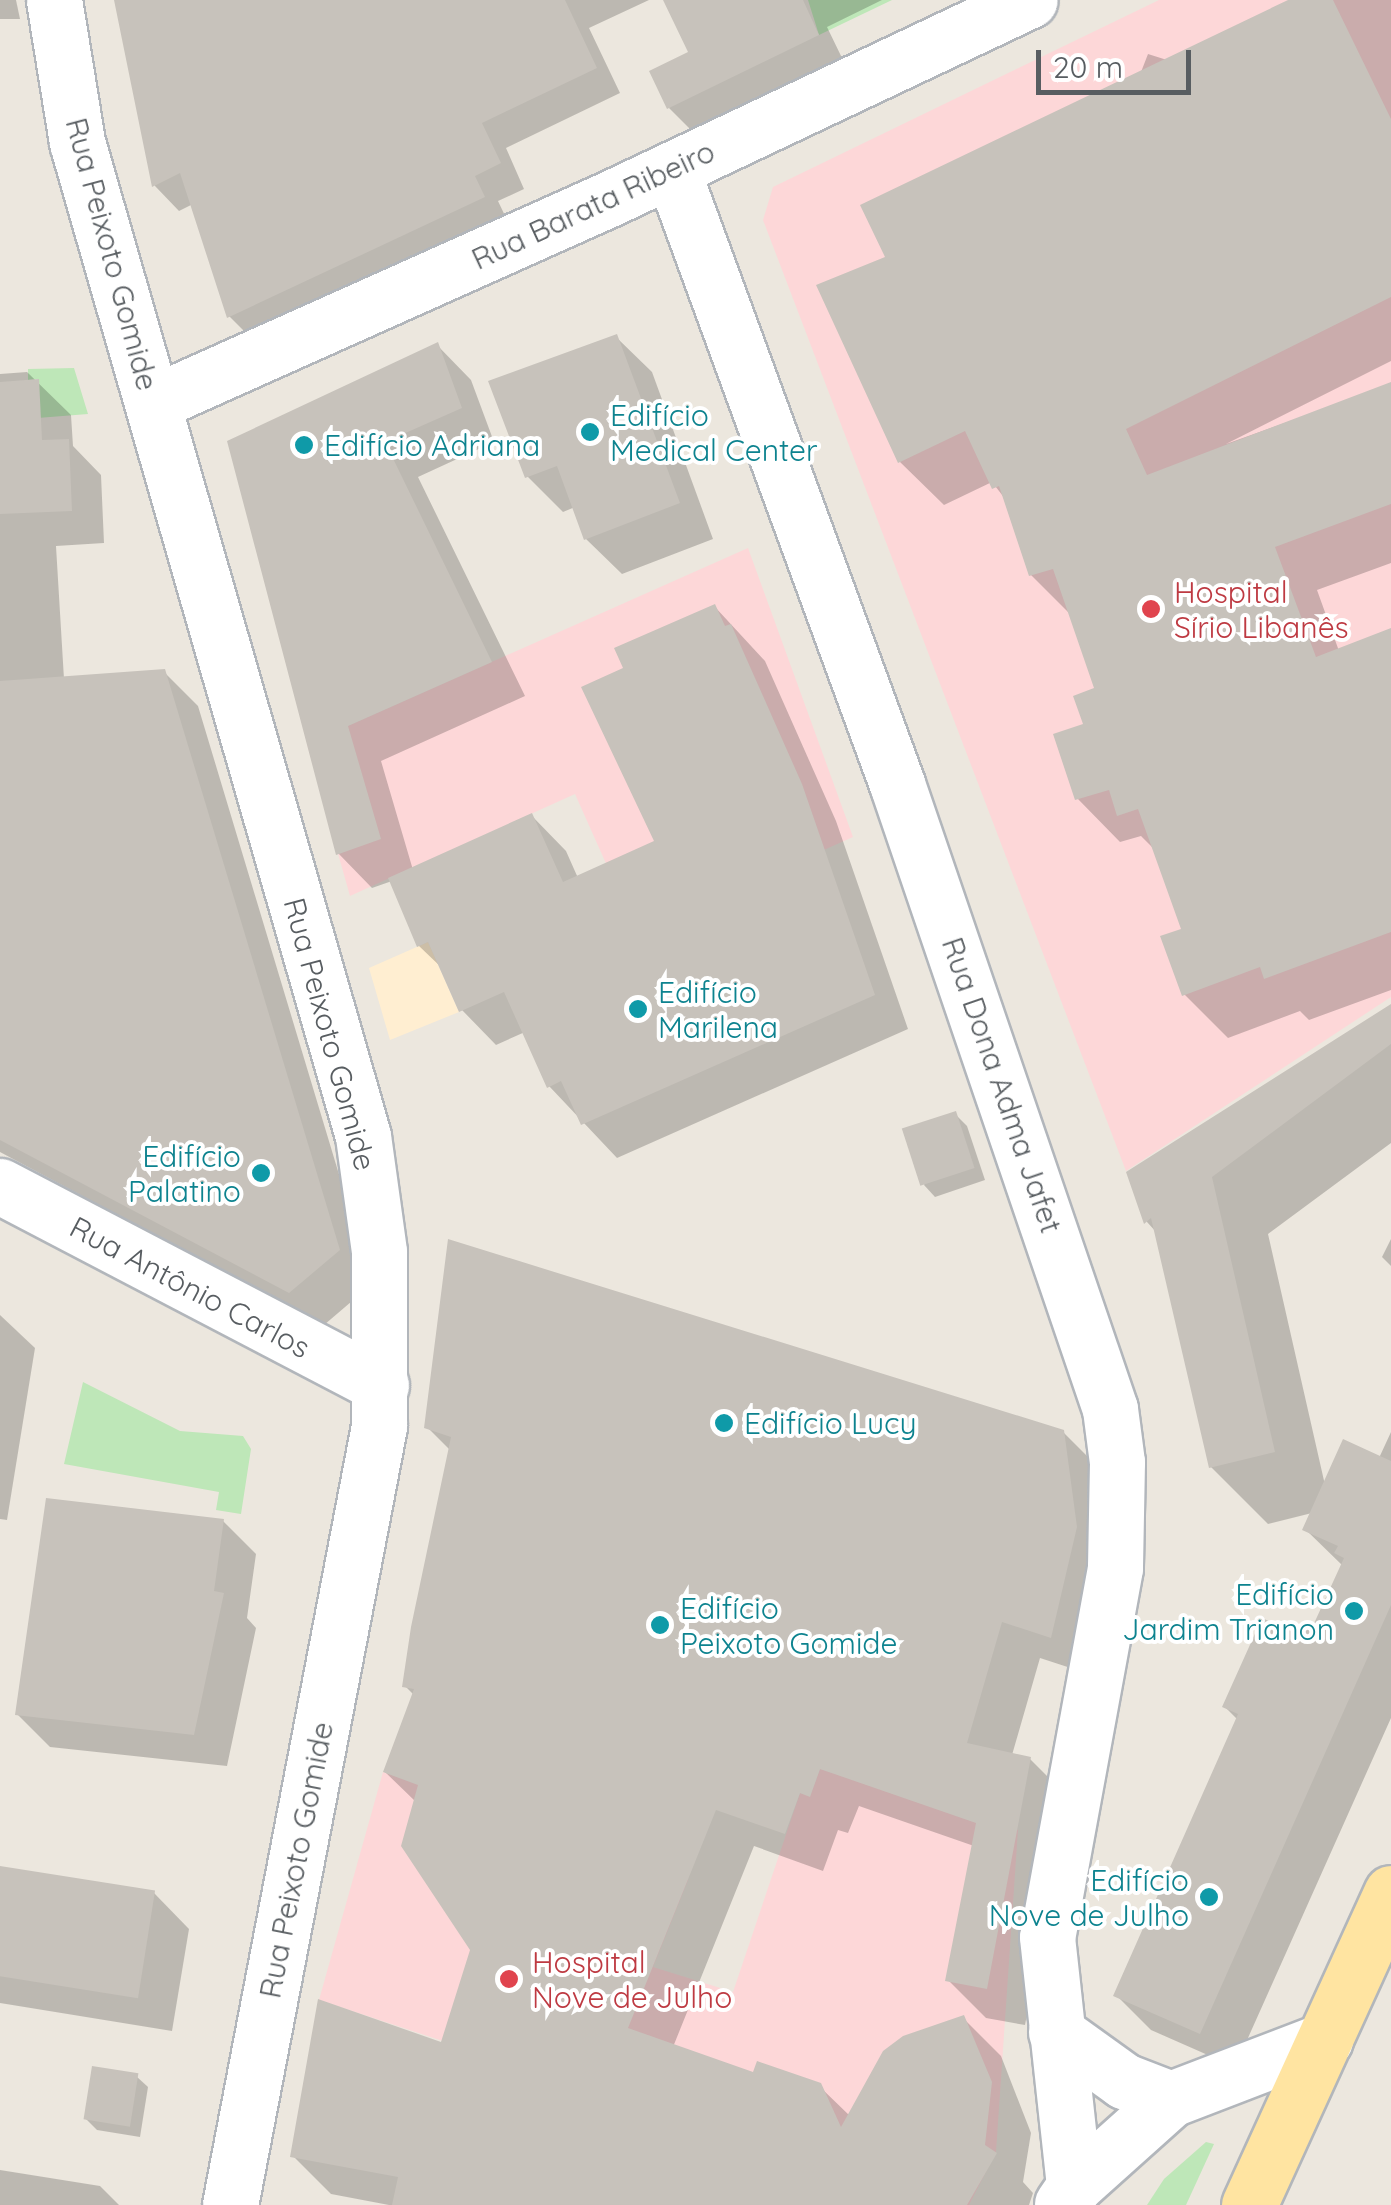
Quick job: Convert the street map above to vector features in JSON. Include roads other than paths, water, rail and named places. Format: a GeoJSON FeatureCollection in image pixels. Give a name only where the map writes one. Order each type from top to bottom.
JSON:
{"type":"FeatureCollection","features":[{"type":"Feature","properties":{"kind":"main road"},"geometry":{"type":"LineString","coordinates":[[1249,2205],[1391,1894]]}},
{"type":"Feature","properties":{"kind":"street","name":"Rua Peixoto Gomide"},"geometry":{"type":"LineString","coordinates":[[54,0],[78,142],[363,1136],[379,1252],[379,1426],[230,2205]]}},
{"type":"Feature","properties":{"kind":"street","name":"Rua Barata Ribeiro"},"geometry":{"type":"LineString","coordinates":[[153,403],[672,170],[1029,0]]}},
{"type":"Feature","properties":{"kind":"street","name":"Rua Dona Adma Jafet"},"geometry":{"type":"LineString","coordinates":[[672,170],[910,821],[1110,1409],[1117,1462],[1115,1568],[1098,1677],[1052,1884],[1047,1937],[1068,2195]]}},
{"type":"Feature","properties":{"kind":"street","name":"Rua Antônio Carlos"},"geometry":{"type":"LineString","coordinates":[[0,1186],[381,1385]]}},
{"type":"Feature","properties":{"kind":"street"},"geometry":{"type":"LineString","coordinates":[[1056,2032],[1124,2081],[1171,2099]]}},
{"type":"Feature","properties":{"kind":"street"},"geometry":{"type":"LineString","coordinates":[[1068,2195],[1171,2099],[1324,2040]]}},
{"type":"Feature","properties":{"kind":"place","name":"Edifício Medical Center"},"geometry":{"type":"Point","coordinates":[590,432]}},
{"type":"Feature","properties":{"kind":"place","name":"Edifício Adriana"},"geometry":{"type":"Point","coordinates":[304,445]}},
{"type":"Feature","properties":{"kind":"place","name":"Hospital Sírio Libanês"},"geometry":{"type":"Point","coordinates":[1151,609]}},
{"type":"Feature","properties":{"kind":"place","name":"Edifício Marilena"},"geometry":{"type":"Point","coordinates":[638,1009]}},
{"type":"Feature","properties":{"kind":"place","name":"Edifício Palatino"},"geometry":{"type":"Point","coordinates":[261,1173]}},
{"type":"Feature","properties":{"kind":"place","name":"Edifício Lucy"},"geometry":{"type":"Point","coordinates":[724,1423]}},
{"type":"Feature","properties":{"kind":"place","name":"Edifício Jardim Trianon"},"geometry":{"type":"Point","coordinates":[1354,1611]}},
{"type":"Feature","properties":{"kind":"place","name":"Edifício Peixoto Gomide"},"geometry":{"type":"Point","coordinates":[660,1625]}},
{"type":"Feature","properties":{"kind":"place","name":"Edifício Nove de Julho"},"geometry":{"type":"Point","coordinates":[1209,1897]}},
{"type":"Feature","properties":{"kind":"place","name":"Hospital Nove de Julho"},"geometry":{"type":"Point","coordinates":[509,1979]}}]}
